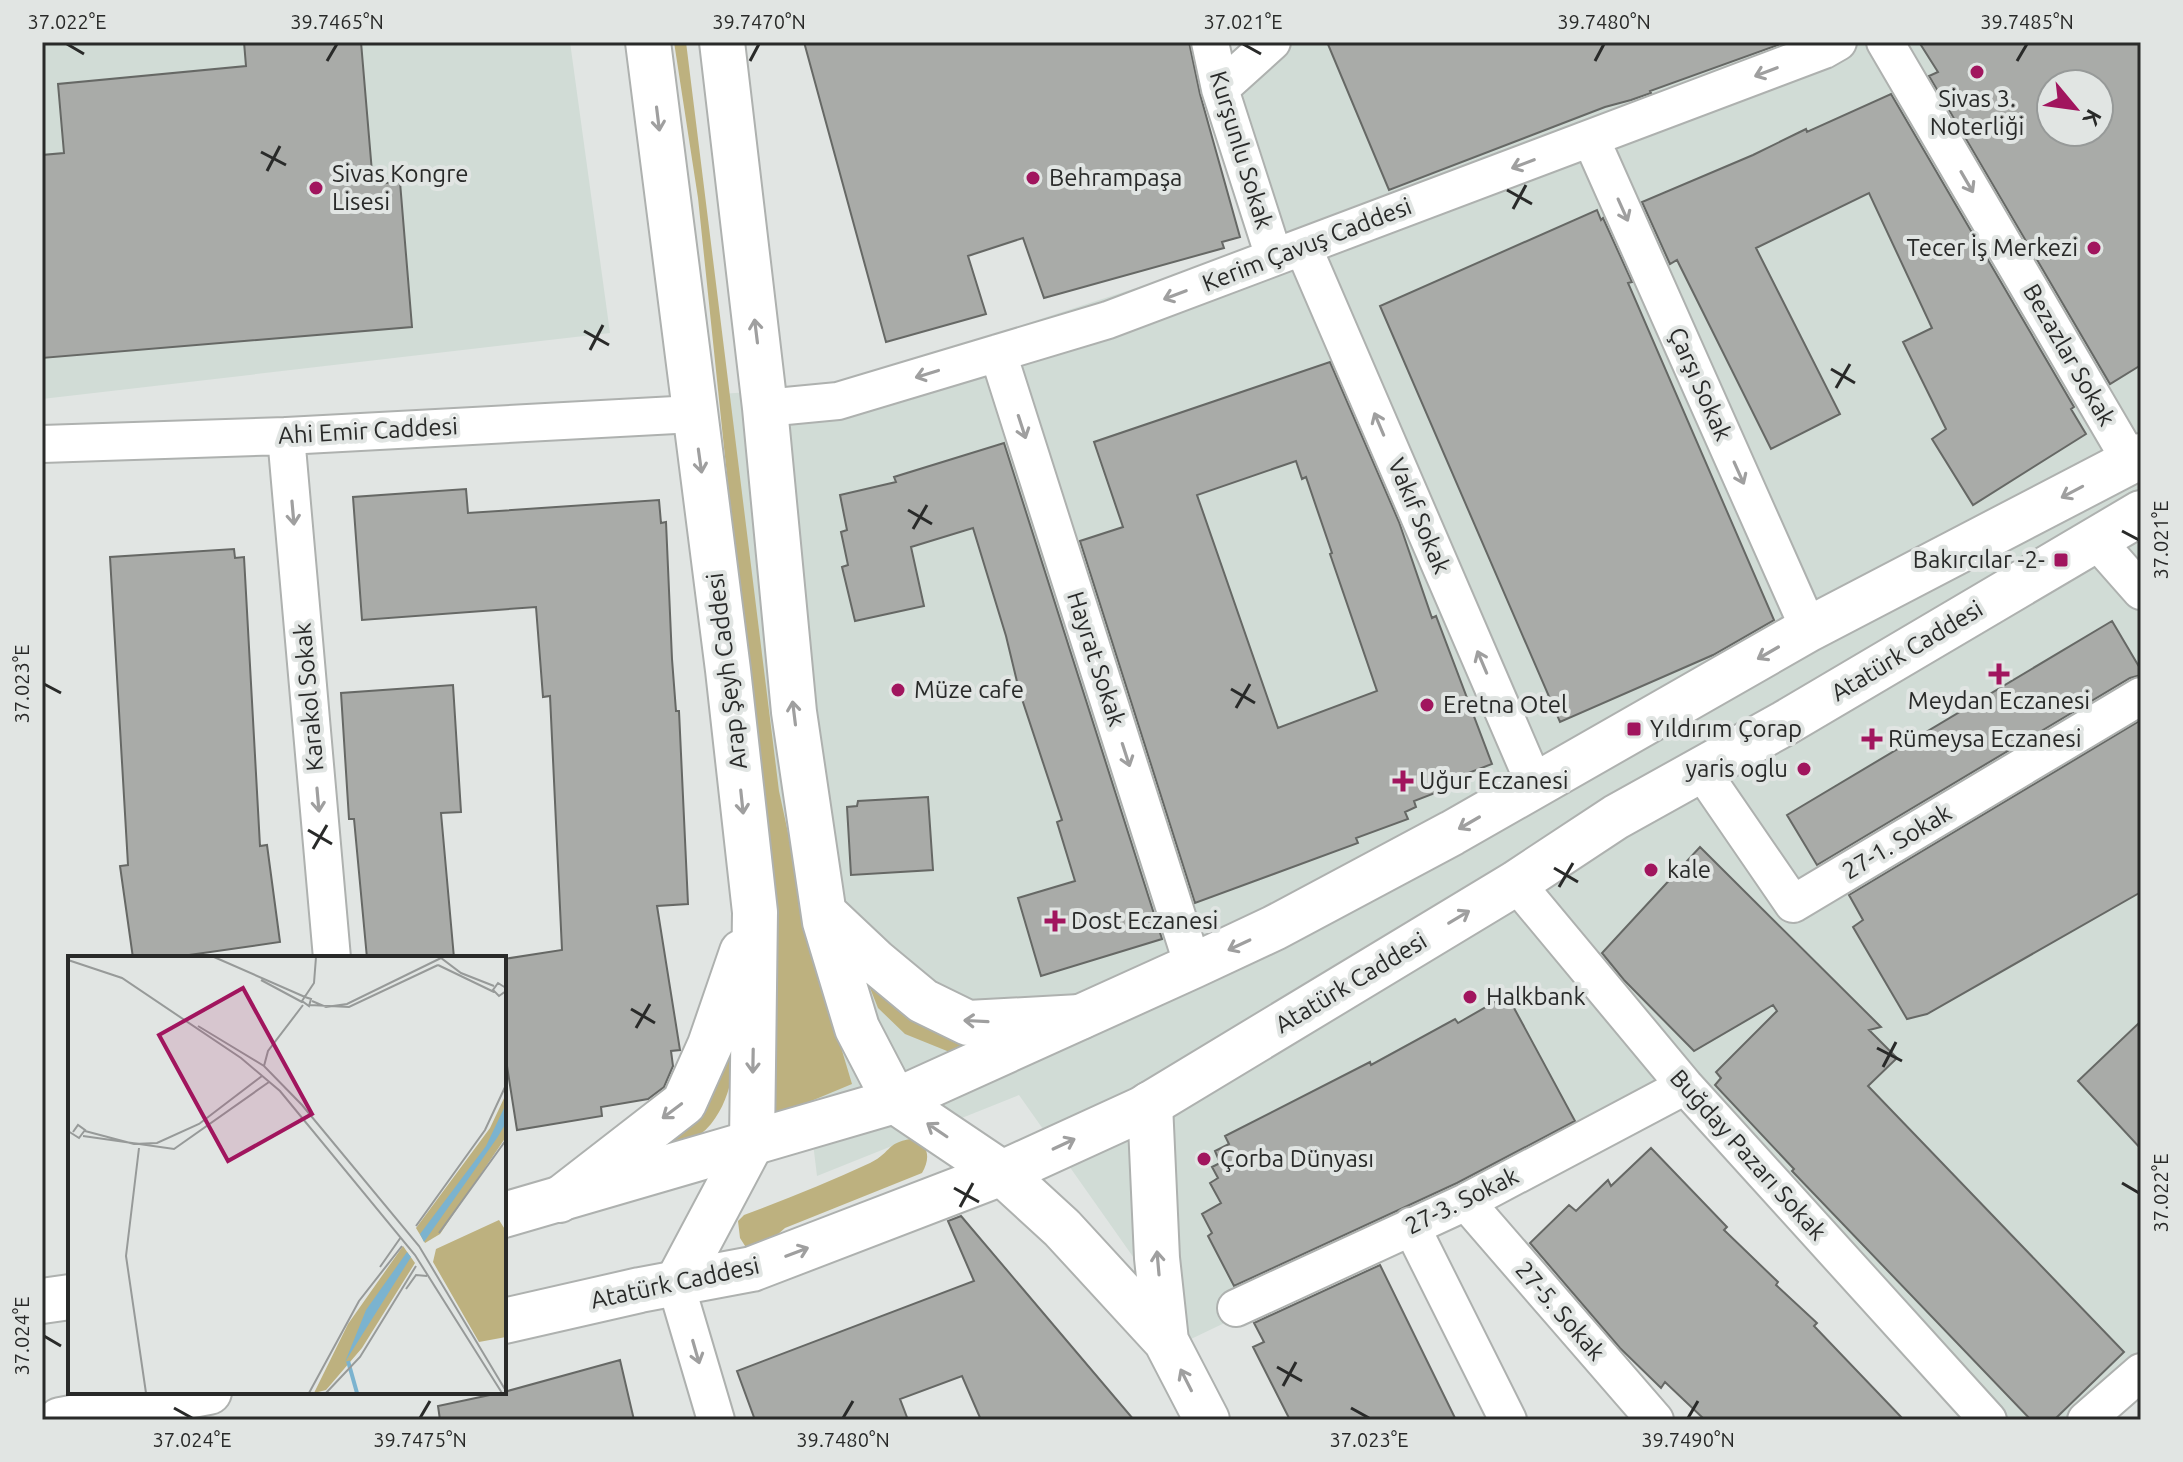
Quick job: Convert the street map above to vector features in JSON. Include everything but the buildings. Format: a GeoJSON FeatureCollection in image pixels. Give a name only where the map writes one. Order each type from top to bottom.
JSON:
{"type":"FeatureCollection","features":[{"type":"Feature","properties":{"kind":"main road","name":"Arap Şeyh Caddesi"},"geometry":{"type":"LineString","coordinates":[[648,42],[728,670],[755,912],[752,1142],[676,1285]]}},
{"type":"Feature","properties":{"kind":"main road"},"geometry":{"type":"LineString","coordinates":[[722,42],[765,408],[794,712],[824,913],[857,1028],[895,1101],[1002,1173],[1062,1228],[1166,1341],[1207,1420]]}},
{"type":"Feature","properties":{"kind":"main road"},"geometry":{"type":"LineString","coordinates":[[506,1214],[895,1101],[1193,966],[1288,921],[1809,629],[2136,459]]}},
{"type":"Feature","properties":{"kind":"main road","name":"Atatürk Caddesi"},"geometry":{"type":"LineString","coordinates":[[506,1321],[640,1290],[752,1269],[1002,1173],[1150,1104],[1516,883],[1616,817],[2141,513]]}},
{"type":"Feature","properties":{"kind":"main road"},"geometry":{"type":"LineString","coordinates":[[559,1200],[684,1103],[710,1045],[755,912]]}},
{"type":"Feature","properties":{"kind":"main road"},"geometry":{"type":"LineString","coordinates":[[824,913],[923,1001],[968,1023],[1082,1017]]}},
{"type":"Feature","properties":{"kind":"main road"},"geometry":{"type":"LineString","coordinates":[[1150,1104],[1157,1258],[1166,1341]]}},
{"type":"Feature","properties":{"kind":"main road"},"geometry":{"type":"LineString","coordinates":[[42,1301],[68,1297]]}},
{"type":"Feature","properties":{"kind":"main road"},"geometry":{"type":"LineString","coordinates":[[60,1420],[200,1394]]}},
{"type":"Feature","properties":{"kind":"street","name":"Kurşunlu Sokak"},"geometry":{"type":"LineString","coordinates":[[1210,42],[1220,89],[1288,252]]}},
{"type":"Feature","properties":{"kind":"street"},"geometry":{"type":"LineString","coordinates":[[1220,89],[1272,42]]}},
{"type":"Feature","properties":{"kind":"street","name":"Kerim Çavuş Caddesi"},"geometry":{"type":"LineString","coordinates":[[765,408],[838,401],[1108,320],[1591,139],[1838,42]]}},
{"type":"Feature","properties":{"kind":"street","name":"Bezazlar Sokak"},"geometry":{"type":"LineString","coordinates":[[1885,42],[2136,459]]}},
{"type":"Feature","properties":{"kind":"street","name":"Çarşı Sokak"},"geometry":{"type":"LineString","coordinates":[[1591,139],[1809,629]]}},
{"type":"Feature","properties":{"kind":"street","name":"Vakıf Sokak"},"geometry":{"type":"LineString","coordinates":[[1288,252],[1535,785]]}},
{"type":"Feature","properties":{"kind":"street","name":"Hayrat Sokak"},"geometry":{"type":"LineString","coordinates":[[998,353],[1193,966]]}},
{"type":"Feature","properties":{"kind":"street","name":"Ahi Emir Caddesi"},"geometry":{"type":"LineString","coordinates":[[42,444],[286,436],[694,414]]}},
{"type":"Feature","properties":{"kind":"street","name":"Karakol Sokak"},"geometry":{"type":"LineString","coordinates":[[286,436],[332,956]]}},
{"type":"Feature","properties":{"kind":"street"},"geometry":{"type":"LineString","coordinates":[[2096,540],[2141,591]]}},
{"type":"Feature","properties":{"kind":"street","name":"27-1. Sokak"},"geometry":{"type":"LineString","coordinates":[[1701,770],[1793,904],[2141,696]]}},
{"type":"Feature","properties":{"kind":"street","name":"Buğday Pazarı Sokak"},"geometry":{"type":"LineString","coordinates":[[1516,883],[1685,1086],[1988,1420]]}},
{"type":"Feature","properties":{"kind":"street","name":"27-3. Sokak"},"geometry":{"type":"LineString","coordinates":[[1236,1308],[1466,1202],[1685,1086]]}},
{"type":"Feature","properties":{"kind":"street","name":"27-5. Sokak"},"geometry":{"type":"LineString","coordinates":[[1466,1202],[1655,1420]]}},
{"type":"Feature","properties":{"kind":"street"},"geometry":{"type":"LineString","coordinates":[[1411,1226],[1508,1420]]}},
{"type":"Feature","properties":{"kind":"street"},"geometry":{"type":"LineString","coordinates":[[676,1285],[716,1420]]}},
{"type":"Feature","properties":{"kind":"street"},"geometry":{"type":"LineString","coordinates":[[2086,1420],[2141,1372]]}},
{"type":"Feature","properties":{"kind":"street"},"geometry":{"type":"LineString","coordinates":[[202,1420],[210,1394]]}},
{"type":"Feature","properties":{"kind":"shaded area","name":"Sivas Kongre Lisesi"},"geometry":{"type":"Polygon","coordinates":[[[42,42],[570,42],[610,333],[42,399],[42,42]]]}},
{"type":"Feature","properties":{"kind":"shaded area"},"geometry":{"type":"Polygon","coordinates":[[[674,42],[686,42],[779,791],[817,967],[852,1084],[768,1119],[775,936],[698,198],[674,42]]]}},
{"type":"Feature","properties":{"kind":"shaded area"},"geometry":{"type":"Polygon","coordinates":[[[1249,42],[2141,42],[2141,1383],[2098,1420],[1968,1420],[1683,1104],[1191,1339],[1019,1095],[817,1176],[722,394],[838,385],[1253,250],[1203,84],[1249,42]]]}},
{"type":"Feature","properties":{"kind":"shaded area"},"geometry":{"type":"Polygon","coordinates":[[[866,978],[1004,1045],[952,1053],[905,1034],[878,1008],[866,978]]]}},
{"type":"Feature","properties":{"kind":"shaded area"},"geometry":{"type":"Polygon","coordinates":[[[736,1017],[732,1073],[719,1112],[700,1135],[659,1159],[701,1093],[736,1017]]]}},
{"type":"Feature","properties":{"kind":"shaded area"},"geometry":{"type":"Polygon","coordinates":[[[917,1138],[927,1154],[922,1173],[785,1228],[777,1235],[775,1242],[747,1249],[740,1238],[738,1221],[744,1215],[855,1170],[878,1159],[894,1145],[917,1138]]]}},
{"type":"Feature","properties":{"kind":"place","name":"Sivas 3. Noterliği"},"geometry":{"type":"Point","coordinates":[1977,72]}},
{"type":"Feature","properties":{"kind":"place","name":"Behrampaşa"},"geometry":{"type":"Point","coordinates":[1033,178]}},
{"type":"Feature","properties":{"kind":"place","name":"Sivas Kongre Lisesi"},"geometry":{"type":"Point","coordinates":[316,188]}},
{"type":"Feature","properties":{"kind":"place","name":"Tecer İş Merkezi"},"geometry":{"type":"Point","coordinates":[2094,248]}},
{"type":"Feature","properties":{"kind":"place","name":"Bakırcılar -2-"},"geometry":{"type":"Point","coordinates":[2061,560]}},
{"type":"Feature","properties":{"kind":"place","name":"Meydan Eczanesi"},"geometry":{"type":"Point","coordinates":[1999,674]}},
{"type":"Feature","properties":{"kind":"place","name":"Müze cafe"},"geometry":{"type":"Point","coordinates":[898,690]}},
{"type":"Feature","properties":{"kind":"place","name":"Eretna Otel"},"geometry":{"type":"Point","coordinates":[1427,705]}},
{"type":"Feature","properties":{"kind":"place","name":"Yıldırım Çorap"},"geometry":{"type":"Point","coordinates":[1634,729]}},
{"type":"Feature","properties":{"kind":"place","name":"Rümeysa Eczanesi"},"geometry":{"type":"Point","coordinates":[1872,739]}},
{"type":"Feature","properties":{"kind":"place","name":"yaris oglu"},"geometry":{"type":"Point","coordinates":[1804,769]}},
{"type":"Feature","properties":{"kind":"place","name":"Uğur Eczanesi"},"geometry":{"type":"Point","coordinates":[1403,781]}},
{"type":"Feature","properties":{"kind":"place","name":"kale"},"geometry":{"type":"Point","coordinates":[1651,870]}},
{"type":"Feature","properties":{"kind":"place","name":"Dost Eczanesi"},"geometry":{"type":"Point","coordinates":[1055,921]}},
{"type":"Feature","properties":{"kind":"place","name":"Halkbank"},"geometry":{"type":"Point","coordinates":[1470,997]}},
{"type":"Feature","properties":{"kind":"place","name":"Çorba Dünyası"},"geometry":{"type":"Point","coordinates":[1204,1159]}}]}
